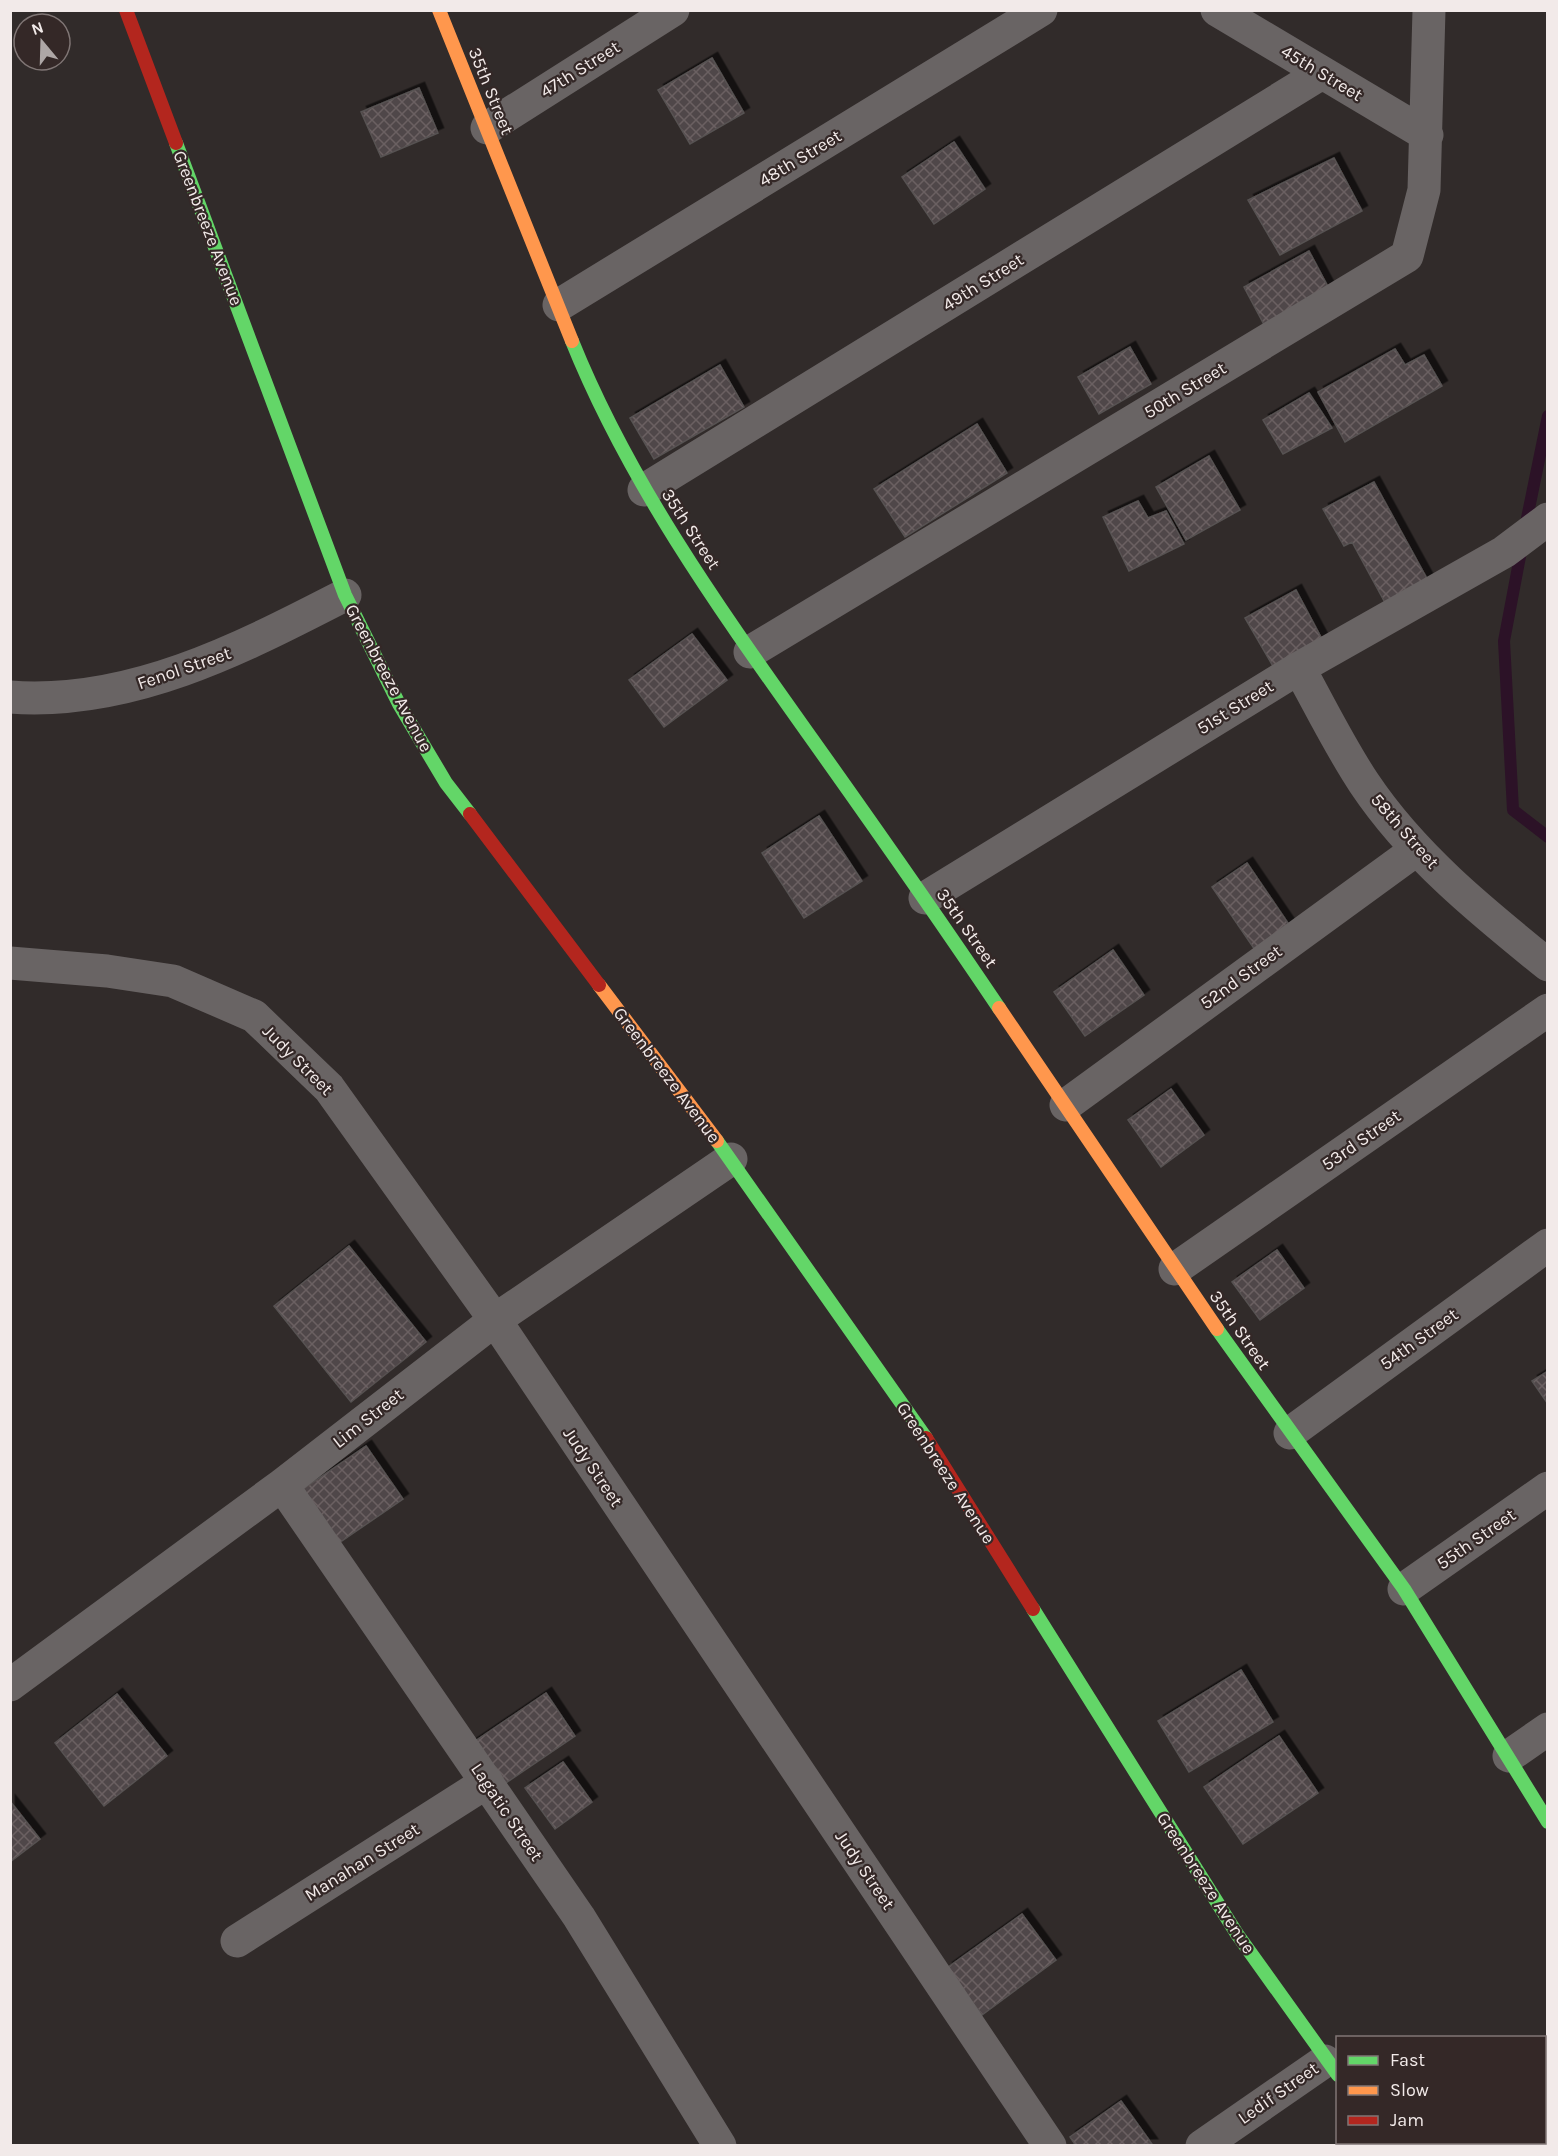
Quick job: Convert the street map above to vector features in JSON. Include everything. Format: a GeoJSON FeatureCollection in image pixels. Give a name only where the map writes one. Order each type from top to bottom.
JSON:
{"type":"FeatureCollection","features":[{"type":"Feature","properties":{"kind":"street","name":"Greenbreeze Avenue"},"geometry":{"type":"LineString","coordinates":[[126,10],[345,595],[399,704],[446,783],[731,1159],[914,1420],[1238,1934],[1331,2068]]}},
{"type":"Feature","properties":{"kind":"street","name":"35th Street"},"geometry":{"type":"LineString","coordinates":[[439,10],[596,401],[644,490],[750,652],[925,898],[1175,1269],[1290,1433],[1404,1589],[1548,1821]]}},
{"type":"Feature","properties":{"kind":"street","name":"47th Street"},"geometry":{"type":"LineString","coordinates":[[487,128],[673,10]]}},
{"type":"Feature","properties":{"kind":"street","name":"48th Street"},"geometry":{"type":"LineString","coordinates":[[559,305],[1041,10]]}},
{"type":"Feature","properties":{"kind":"street","name":"45th Street"},"geometry":{"type":"LineString","coordinates":[[1217,10],[1427,135]]}},
{"type":"Feature","properties":{"kind":"street","name":"50th Street"},"geometry":{"type":"LineString","coordinates":[[750,652],[1407,256],[1424,190],[1429,10]]}},
{"type":"Feature","properties":{"kind":"street","name":"49th Street"},"geometry":{"type":"LineString","coordinates":[[644,490],[1322,73]]}},
{"type":"Feature","properties":{"kind":"street","name":"51st Street"},"geometry":{"type":"LineString","coordinates":[[925,898],[1299,668],[1504,552],[1546,519]]}},
{"type":"Feature","properties":{"kind":"street","name":"Fenol Street"},"geometry":{"type":"LineString","coordinates":[[10,697],[33,699],[122,689],[239,649],[345,595]]}},
{"type":"Feature","properties":{"kind":"street","name":"58th Street"},"geometry":{"type":"LineString","coordinates":[[1299,668],[1364,783],[1416,850],[1497,925],[1548,965]]}},
{"type":"Feature","properties":{"kind":"street","name":"52nd Street"},"geometry":{"type":"LineString","coordinates":[[1066,1105],[1416,850]]}},
{"type":"Feature","properties":{"kind":"street","name":"Judy Street"},"geometry":{"type":"LineString","coordinates":[[10,963],[107,971],[173,981],[254,1016],[329,1088],[495,1320],[1050,2145]]}},
{"type":"Feature","properties":{"kind":"street","name":"53rd Street"},"geometry":{"type":"LineString","coordinates":[[1175,1269],[1548,1010]]}},
{"type":"Feature","properties":{"kind":"street","name":"Lim Street"},"geometry":{"type":"LineString","coordinates":[[10,1685],[282,1485],[495,1320],[731,1159]]}},
{"type":"Feature","properties":{"kind":"street","name":"54th Street"},"geometry":{"type":"LineString","coordinates":[[1290,1433],[1548,1245]]}},
{"type":"Feature","properties":{"kind":"street","name":"Lagatic Street"},"geometry":{"type":"LineString","coordinates":[[282,1485],[579,1917],[720,2145]]}},
{"type":"Feature","properties":{"kind":"street","name":"55th Street"},"geometry":{"type":"LineString","coordinates":[[1404,1589],[1548,1488]]}},
{"type":"Feature","properties":{"kind":"street"},"geometry":{"type":"LineString","coordinates":[[1509,1756],[1548,1729]]}},
{"type":"Feature","properties":{"kind":"street","name":"Manahan Street"},"geometry":{"type":"LineString","coordinates":[[237,1941],[487,1782]]}},
{"type":"Feature","properties":{"kind":"street","name":"Ledif Street"},"geometry":{"type":"LineString","coordinates":[[1202,2145],[1331,2068]]}},
{"type":"Feature","properties":{"kind":"building"},"geometry":{"type":"Polygon","coordinates":[[[712,58],[744,113],[690,144],[658,90],[712,58]]]}},
{"type":"Feature","properties":{"kind":"building"},"geometry":{"type":"Polygon","coordinates":[[[419,88],[438,133],[381,157],[361,112],[419,88]]]}},
{"type":"Feature","properties":{"kind":"building"},"geometry":{"type":"Polygon","coordinates":[[[954,142],[985,189],[934,224],[902,177],[954,142]]]}},
{"type":"Feature","properties":{"kind":"building"},"geometry":{"type":"Polygon","coordinates":[[[1334,158],[1362,211],[1280,255],[1248,200],[1334,158]]]}},
{"type":"Feature","properties":{"kind":"building"},"geometry":{"type":"Polygon","coordinates":[[[1309,251],[1335,300],[1269,334],[1244,287],[1309,251]]]}},
{"type":"Feature","properties":{"kind":"building"},"geometry":{"type":"Polygon","coordinates":[[[1130,347],[1151,384],[1099,414],[1078,377],[1130,347]]]}},
{"type":"Feature","properties":{"kind":"building"},"geometry":{"type":"Polygon","coordinates":[[[1395,349],[1405,365],[1424,355],[1442,386],[1345,442],[1318,392],[1395,349]]]}},
{"type":"Feature","properties":{"kind":"building"},"geometry":{"type":"Polygon","coordinates":[[[720,365],[744,407],[654,459],[630,418],[720,365]]]}},
{"type":"Feature","properties":{"kind":"building"},"geometry":{"type":"Polygon","coordinates":[[[1309,393],[1332,428],[1283,454],[1263,420],[1309,393]]]}},
{"type":"Feature","properties":{"kind":"building"},"geometry":{"type":"Polygon","coordinates":[[[977,424],[1007,473],[905,537],[874,489],[977,424]]]}},
{"type":"Feature","properties":{"kind":"building"},"geometry":{"type":"Polygon","coordinates":[[[1209,456],[1240,510],[1186,540],[1156,487],[1209,456]]]}},
{"type":"Feature","properties":{"kind":"building"},"geometry":{"type":"Polygon","coordinates":[[[1374,482],[1431,586],[1389,610],[1352,542],[1344,546],[1323,509],[1374,482]]]}},
{"type":"Feature","properties":{"kind":"building"},"geometry":{"type":"Polygon","coordinates":[[[1138,501],[1148,518],[1166,511],[1184,544],[1129,571],[1103,517],[1138,501]]]}},
{"type":"Feature","properties":{"kind":"building"},"geometry":{"type":"Polygon","coordinates":[[[1296,590],[1323,641],[1274,668],[1245,618],[1296,590]]]}},
{"type":"Feature","properties":{"kind":"building"},"geometry":{"type":"Polygon","coordinates":[[[692,634],[727,680],[664,727],[629,680],[692,634]]]}},
{"type":"Feature","properties":{"kind":"building"},"geometry":{"type":"Polygon","coordinates":[[[819,816],[862,881],[804,918],[762,853],[819,816]]]}},
{"type":"Feature","properties":{"kind":"building"},"geometry":{"type":"Polygon","coordinates":[[[1247,863],[1290,926],[1255,950],[1212,887],[1247,863]]]}},
{"type":"Feature","properties":{"kind":"building"},"geometry":{"type":"Polygon","coordinates":[[[1113,950],[1144,995],[1085,1036],[1054,992],[1113,950]]]}},
{"type":"Feature","properties":{"kind":"building"},"geometry":{"type":"Polygon","coordinates":[[[1171,1089],[1204,1135],[1161,1167],[1128,1120],[1171,1089]]]}},
{"type":"Feature","properties":{"kind":"building"},"geometry":{"type":"Polygon","coordinates":[[[349,1246],[426,1342],[351,1402],[274,1306],[349,1246]]]}},
{"type":"Feature","properties":{"kind":"building"},"geometry":{"type":"Polygon","coordinates":[[[1277,1250],[1304,1288],[1260,1320],[1232,1282],[1277,1250]]]}},
{"type":"Feature","properties":{"kind":"building"},"geometry":{"type":"Polygon","coordinates":[[[1548,1371],[1548,1404],[1532,1381],[1548,1371]]]}},
{"type":"Feature","properties":{"kind":"building"},"geometry":{"type":"Polygon","coordinates":[[[366,1446],[403,1499],[336,1545],[299,1492],[366,1446]]]}},
{"type":"Feature","properties":{"kind":"building"},"geometry":{"type":"Polygon","coordinates":[[[1241,1670],[1273,1722],[1189,1772],[1158,1721],[1241,1670]]]}},
{"type":"Feature","properties":{"kind":"building"},"geometry":{"type":"Polygon","coordinates":[[[546,1693],[575,1736],[497,1789],[468,1746],[546,1693]]]}},
{"type":"Feature","properties":{"kind":"building"},"geometry":{"type":"Polygon","coordinates":[[[117,1694],[167,1756],[104,1806],[55,1743],[117,1694]]]}},
{"type":"Feature","properties":{"kind":"building"},"geometry":{"type":"Polygon","coordinates":[[[1279,1736],[1318,1793],[1243,1844],[1204,1787],[1279,1736]]]}},
{"type":"Feature","properties":{"kind":"building"},"geometry":{"type":"Polygon","coordinates":[[[563,1762],[592,1802],[555,1829],[525,1788],[563,1762]]]}},
{"type":"Feature","properties":{"kind":"building"},"geometry":{"type":"Polygon","coordinates":[[[10,1801],[40,1839],[10,1862],[10,1801]]]}},
{"type":"Feature","properties":{"kind":"building"},"geometry":{"type":"Polygon","coordinates":[[[1022,1914],[1056,1960],[982,2015],[947,1968],[1022,1914]]]}},
{"type":"Feature","properties":{"kind":"building"},"geometry":{"type":"Polygon","coordinates":[[[1121,2101],[1152,2144],[1076,2146],[1070,2137],[1121,2101]]]}},
{"type":"Feature","properties":{"kind":"building"},"geometry":{"type":"Polygon","coordinates":[[[1500,2144],[1534,2144],[1536,2146],[1498,2146],[1500,2144]]]}},
{"type":"Feature","properties":{"kind":"waterway"},"geometry":{"type":"LineString","coordinates":[[1525,528],[1548,416]]}},
{"type":"Feature","properties":{"kind":"waterway"},"geometry":{"type":"LineString","coordinates":[[1522,546],[1504,641],[1513,810],[1548,837]]}},
{"type":"Feature","properties":{"kind":"traffic: fast"},"geometry":{"type":"LineString","coordinates":[[176,143],[345,595],[399,704],[446,783],[470,814]]}},
{"type":"Feature","properties":{"kind":"traffic: fast"},"geometry":{"type":"LineString","coordinates":[[572,341],[619,443],[706,587],[999,1008]]}},
{"type":"Feature","properties":{"kind":"traffic: fast"},"geometry":{"type":"LineString","coordinates":[[717,1141],[926,1438]]}},
{"type":"Feature","properties":{"kind":"traffic: fast"},"geometry":{"type":"LineString","coordinates":[[1217,1329],[1404,1589],[1548,1822]]}},
{"type":"Feature","properties":{"kind":"traffic: fast"},"geometry":{"type":"LineString","coordinates":[[1033,1609],[1237,1934],[1336,2072]]}},
{"type":"Feature","properties":{"kind":"traffic: slow"},"geometry":{"type":"LineString","coordinates":[[439,10],[572,341]]}},
{"type":"Feature","properties":{"kind":"traffic: slow"},"geometry":{"type":"LineString","coordinates":[[599,985],[717,1141]]}},
{"type":"Feature","properties":{"kind":"traffic: slow"},"geometry":{"type":"LineString","coordinates":[[999,1008],[1217,1329]]}},
{"type":"Feature","properties":{"kind":"traffic: jam"},"geometry":{"type":"LineString","coordinates":[[126,10],[176,143]]}},
{"type":"Feature","properties":{"kind":"traffic: jam"},"geometry":{"type":"LineString","coordinates":[[470,814],[599,985]]}},
{"type":"Feature","properties":{"kind":"traffic: jam"},"geometry":{"type":"LineString","coordinates":[[926,1438],[1033,1609]]}}]}
